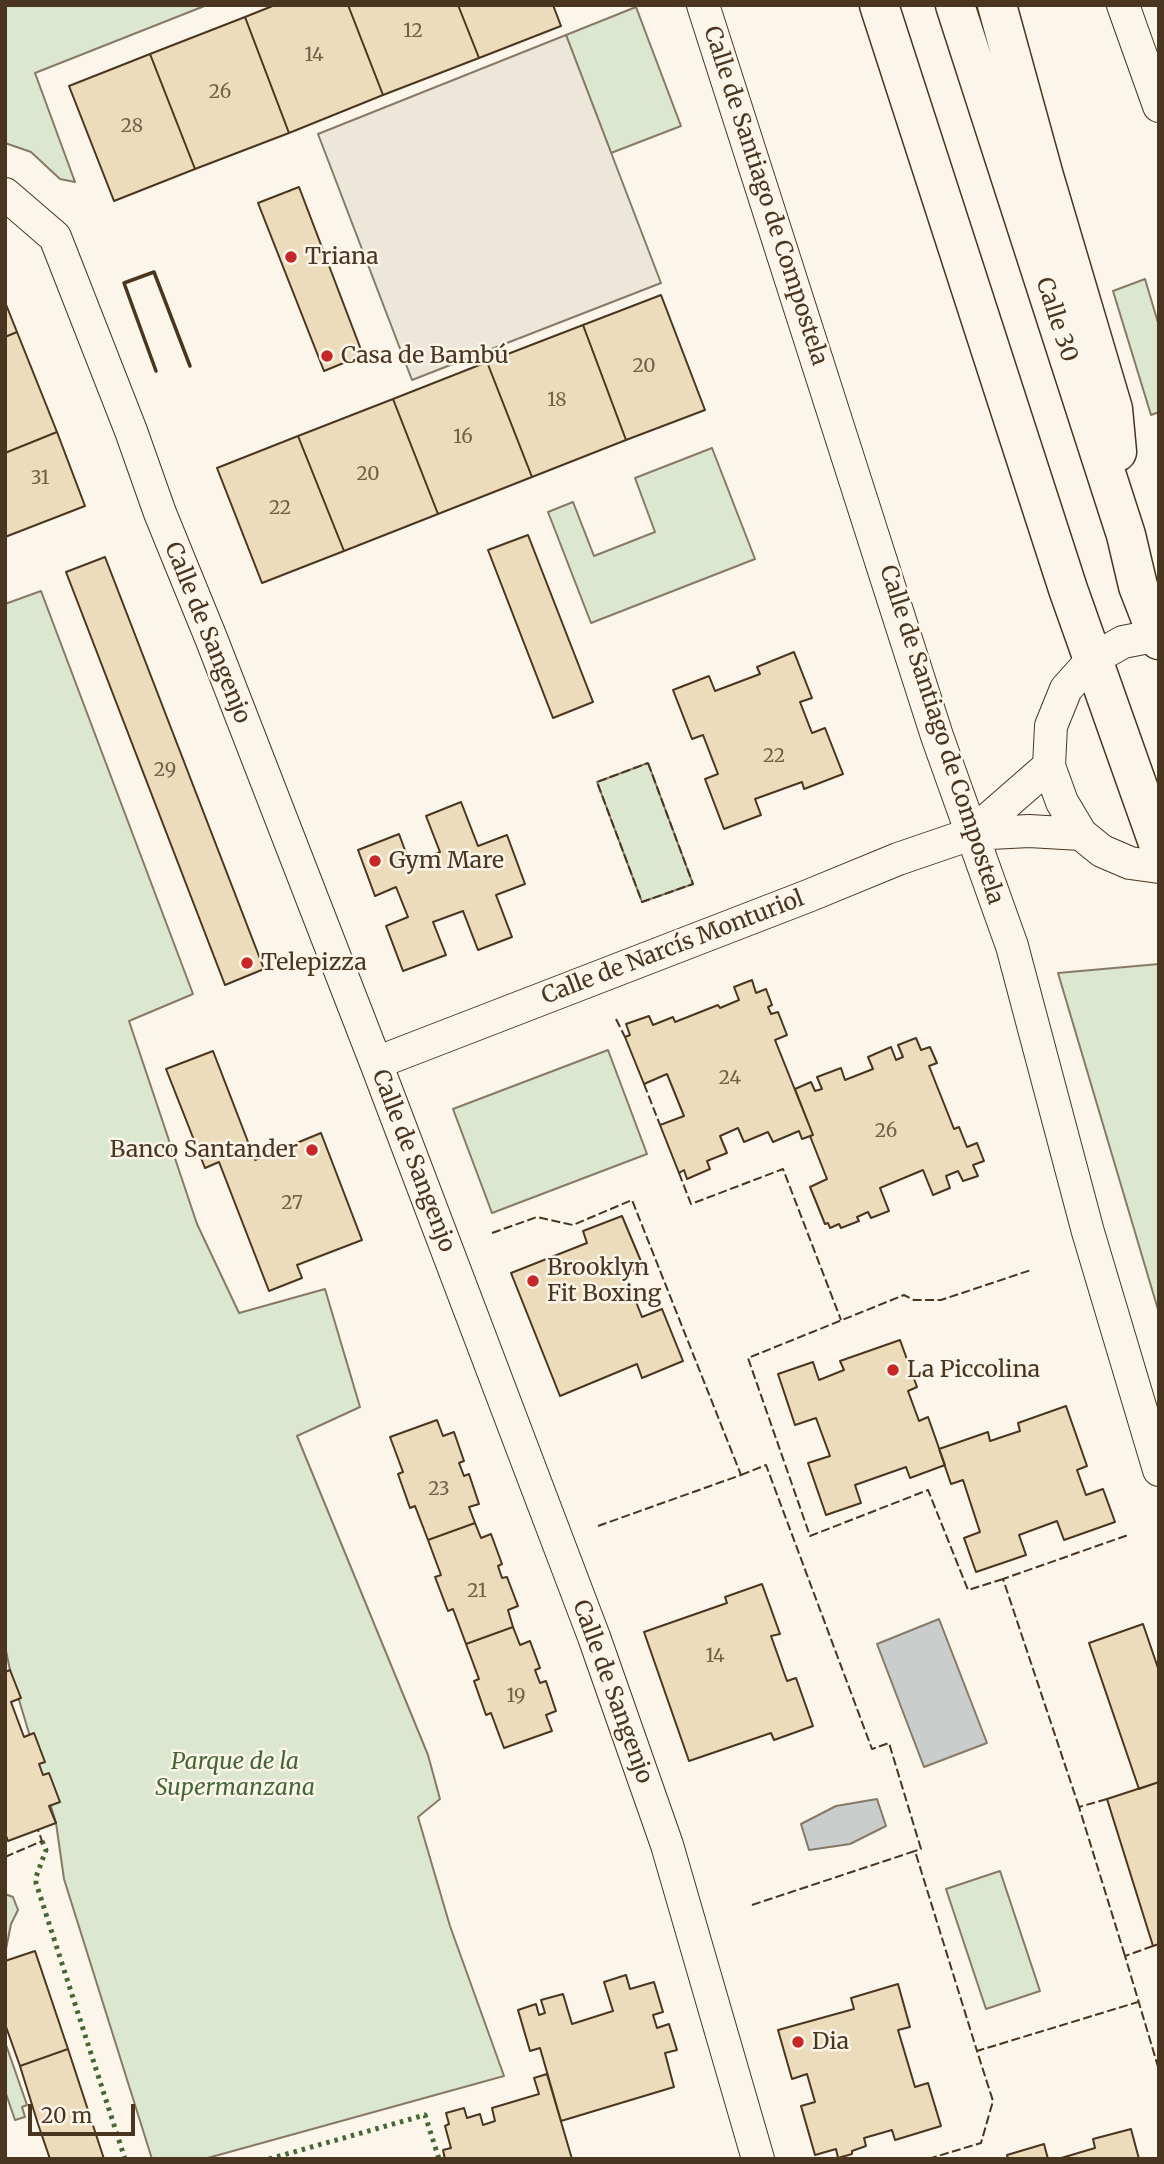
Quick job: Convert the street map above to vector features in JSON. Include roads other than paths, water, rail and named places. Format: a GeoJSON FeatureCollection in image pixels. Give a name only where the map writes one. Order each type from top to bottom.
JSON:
{"type":"FeatureCollection","features":[{"type":"Feature","properties":{"kind":"highway"},"geometry":{"type":"LineString","coordinates":[[879,5],[1068,589],[1159,846]]}},
{"type":"Feature","properties":{"kind":"highway","name":"Calle 30"},"geometry":{"type":"LineString","coordinates":[[954,5],[1126,535],[1139,586],[1158,637]]}},
{"type":"Feature","properties":{"kind":"highway"},"geometry":{"type":"LineString","coordinates":[[997,5],[1113,409],[1126,535]]}},
{"type":"Feature","properties":{"kind":"street","name":"Calle de Santiago de Compostela"},"geometry":{"type":"LineString","coordinates":[[704,5],[971,834],[1012,946],[1088,1231],[1159,1471]]}},
{"type":"Feature","properties":{"kind":"street"},"geometry":{"type":"LineString","coordinates":[[1123,5],[1159,106]]}},
{"type":"Feature","properties":{"kind":"street","name":"Calle de Sangenjo"},"geometry":{"type":"LineString","coordinates":[[5,194],[55,236],[160,513],[376,1063],[594,1637],[667,1845],[758,2159]]}},
{"type":"Feature","properties":{"kind":"street"},"geometry":{"type":"LineString","coordinates":[[1158,637],[1123,642],[1093,659],[1066,689],[1051,726],[1049,766],[1062,803],[1081,834],[1102,851],[1130,863],[1159,867]]}},
{"type":"Feature","properties":{"kind":"street","name":"Calle de Narcís Monturiol"},"geometry":{"type":"LineString","coordinates":[[971,834],[1049,766]]}},
{"type":"Feature","properties":{"kind":"street","name":"Calle de Narcís Monturiol"},"geometry":{"type":"LineString","coordinates":[[376,1063],[898,859],[971,834],[1029,831],[1081,834]]}},
{"type":"Feature","properties":{"kind":"place","name":"Triana"},"geometry":{"type":"Point","coordinates":[291,257]}},
{"type":"Feature","properties":{"kind":"place","name":"Casa de Bambú"},"geometry":{"type":"Point","coordinates":[327,356]}},
{"type":"Feature","properties":{"kind":"place","name":"Gym Mare"},"geometry":{"type":"Point","coordinates":[375,861]}},
{"type":"Feature","properties":{"kind":"place","name":"Telepizza"},"geometry":{"type":"Point","coordinates":[247,963]}},
{"type":"Feature","properties":{"kind":"place","name":"Banco Santander"},"geometry":{"type":"Point","coordinates":[312,1150]}},
{"type":"Feature","properties":{"kind":"place","name":"Brooklyn Fit Boxing"},"geometry":{"type":"Point","coordinates":[533,1281]}},
{"type":"Feature","properties":{"kind":"place","name":"La Piccolina"},"geometry":{"type":"Point","coordinates":[893,1370]}},
{"type":"Feature","properties":{"kind":"place","name":"Dia"},"geometry":{"type":"Point","coordinates":[798,2042]}},
{"type":"Feature","properties":{"kind":"park label","name":"Parque de la Supermanzana"},"geometry":{"type":"Point","coordinates":[235,1775]}}]}
